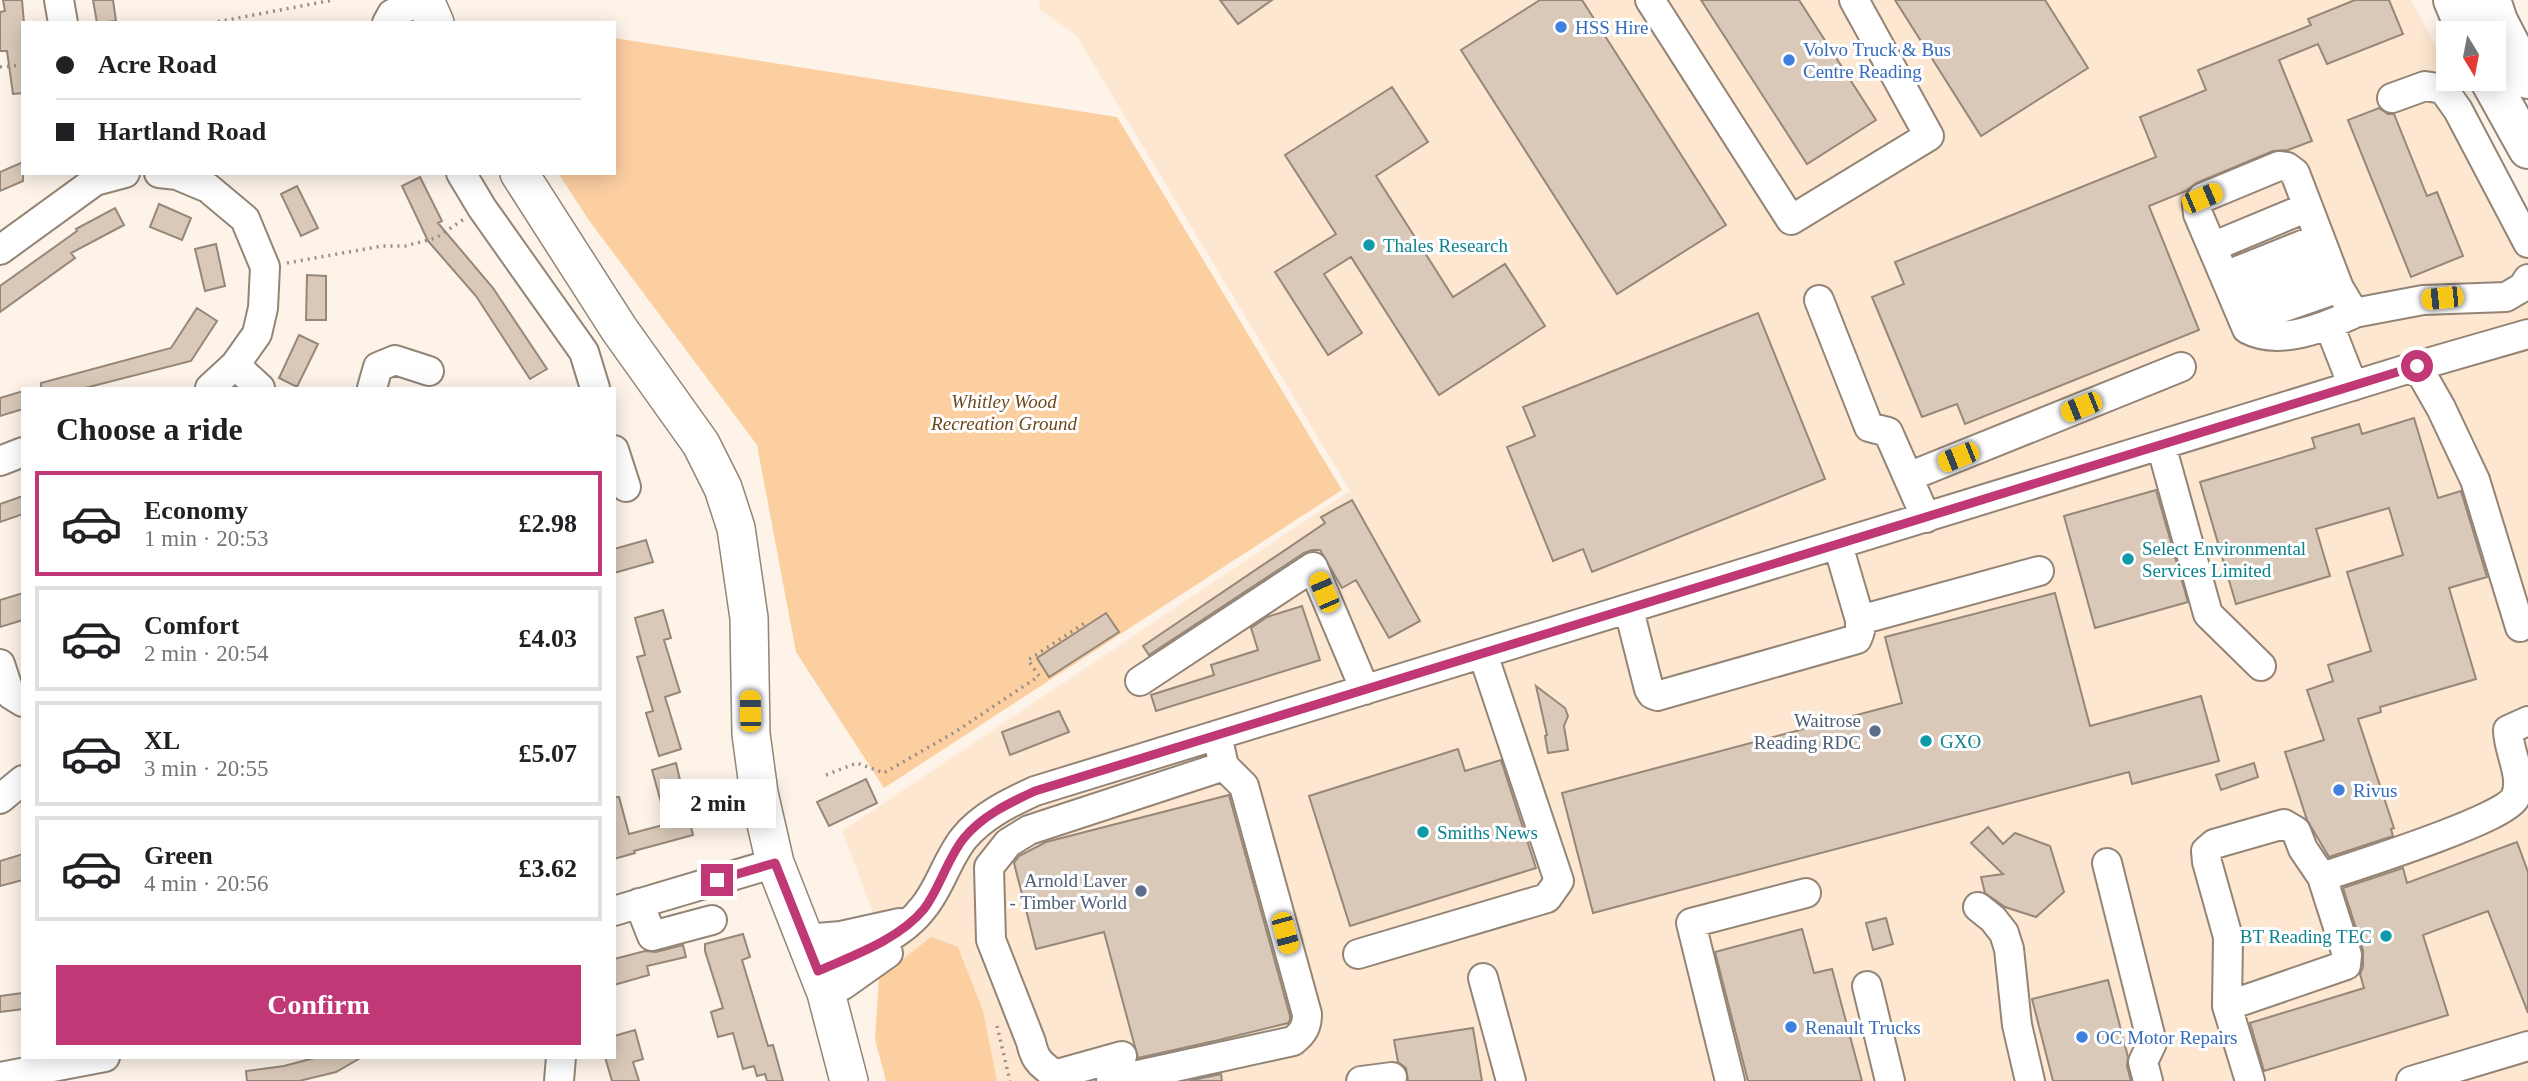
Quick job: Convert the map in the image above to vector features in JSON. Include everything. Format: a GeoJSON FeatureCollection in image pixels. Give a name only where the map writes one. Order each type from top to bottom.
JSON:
{"type":"FeatureCollection","features":[{"type":"Feature","properties":{"kind":"highway"},"geometry":{"type":"LineString","coordinates":[[2454,0],[2462,21]]}},
{"type":"Feature","properties":{"kind":"highway"},"geometry":{"type":"LineString","coordinates":[[2491,0],[2498,21],[2528,79]]}},
{"type":"Feature","properties":{"kind":"highway"},"geometry":{"type":"LineString","coordinates":[[2496,91],[2528,149]]}},
{"type":"Feature","properties":{"kind":"main road"},"geometry":{"type":"LineString","coordinates":[[424,0],[434,21]]}},
{"type":"Feature","properties":{"kind":"main road"},"geometry":{"type":"LineString","coordinates":[[520,175],[619,329],[701,444],[723,488],[736,528],[749,618],[751,734],[759,793],[775,863],[816,968],[849,1081]]}},
{"type":"Feature","properties":{"kind":"street"},"geometry":{"type":"LineString","coordinates":[[59,0],[63,21]]}},
{"type":"Feature","properties":{"kind":"street"},"geometry":{"type":"LineString","coordinates":[[388,21],[392,14],[424,0]]}},
{"type":"Feature","properties":{"kind":"street"},"geometry":{"type":"LineString","coordinates":[[1650,0],[1791,220],[1928,136],[1854,0]]}},
{"type":"Feature","properties":{"kind":"street"},"geometry":{"type":"LineString","coordinates":[[2392,98],[2425,86],[2443,89],[2458,110],[2528,243]]}},
{"type":"Feature","properties":{"kind":"street"},"geometry":{"type":"LineString","coordinates":[[2354,386],[2342,319],[2329,263],[2295,173],[2279,166],[2202,198],[2197,205],[2198,214],[2247,329],[2257,335],[2275,337],[2342,319],[2423,300],[2506,297],[2524,287],[2528,279]]}},
{"type":"Feature","properties":{"kind":"street"},"geometry":{"type":"LineString","coordinates":[[177,175],[211,181],[245,219],[265,267],[263,308],[257,334],[235,365],[211,387]]}},
{"type":"Feature","properties":{"kind":"street"},"geometry":{"type":"LineString","coordinates":[[462,175],[482,208],[584,352],[595,387]]}},
{"type":"Feature","properties":{"kind":"street"},"geometry":{"type":"LineString","coordinates":[[0,250],[94,177]]}},
{"type":"Feature","properties":{"kind":"street"},"geometry":{"type":"LineString","coordinates":[[2212,247],[2308,207]]}},
{"type":"Feature","properties":{"kind":"street"},"geometry":{"type":"LineString","coordinates":[[2234,299],[2329,263]]}},
{"type":"Feature","properties":{"kind":"street"},"geometry":{"type":"LineString","coordinates":[[2234,299],[2329,263]]}},
{"type":"Feature","properties":{"kind":"street"},"geometry":{"type":"LineString","coordinates":[[1819,300],[1869,427],[1888,432],[1926,518]]}},
{"type":"Feature","properties":{"kind":"street"},"geometry":{"type":"LineString","coordinates":[[584,352],[619,329]]}},
{"type":"Feature","properties":{"kind":"street"},"geometry":{"type":"LineString","coordinates":[[910,922],[888,924],[841,936],[816,968],[843,985],[878,962],[924,908],[964,838],[998,808],[1035,791],[2417,366],[2494,352],[2528,334]]}},
{"type":"Feature","properties":{"kind":"street"},"geometry":{"type":"LineString","coordinates":[[372,387],[378,367],[395,360],[429,371]]}},
{"type":"Feature","properties":{"kind":"street"},"geometry":{"type":"LineString","coordinates":[[235,365],[259,387]]}},
{"type":"Feature","properties":{"kind":"street"},"geometry":{"type":"LineString","coordinates":[[2417,366],[2441,408],[2475,480],[2520,627]]}},
{"type":"Feature","properties":{"kind":"street"},"geometry":{"type":"LineString","coordinates":[[1908,477],[2180,367]]}},
{"type":"Feature","properties":{"kind":"street"},"geometry":{"type":"LineString","coordinates":[[2161,445],[2208,614],[2261,666]]}},
{"type":"Feature","properties":{"kind":"street"},"geometry":{"type":"LineString","coordinates":[[0,461],[21,453]]}},
{"type":"Feature","properties":{"kind":"street"},"geometry":{"type":"LineString","coordinates":[[616,456],[626,487]]}},
{"type":"Feature","properties":{"kind":"street"},"geometry":{"type":"LineString","coordinates":[[1629,610],[1649,688],[1652,694],[1657,696],[1857,639],[1860,620],[1838,545]]}},
{"type":"Feature","properties":{"kind":"street"},"geometry":{"type":"LineString","coordinates":[[1140,681],[1313,567],[1365,690]]}},
{"type":"Feature","properties":{"kind":"street"},"geometry":{"type":"LineString","coordinates":[[1860,620],[2039,571]]}},
{"type":"Feature","properties":{"kind":"street"},"geometry":{"type":"LineString","coordinates":[[1358,954],[1548,898],[1559,881],[1483,654]]}},
{"type":"Feature","properties":{"kind":"street"},"geometry":{"type":"LineString","coordinates":[[0,664],[9,694],[21,701]]}},
{"type":"Feature","properties":{"kind":"street"},"geometry":{"type":"LineString","coordinates":[[2322,877],[2466,826],[2507,808],[2515,799],[2518,788],[2508,730],[2528,721]]}},
{"type":"Feature","properties":{"kind":"street"},"geometry":{"type":"LineString","coordinates":[[1217,735],[1224,766],[1244,786],[1307,1014],[1303,1033],[1293,1041],[1056,1078],[1034,1057],[1031,1042],[991,940],[989,867],[1008,843],[1029,830],[1224,766]]}},
{"type":"Feature","properties":{"kind":"street"},"geometry":{"type":"LineString","coordinates":[[0,799],[21,781]]}},
{"type":"Feature","properties":{"kind":"street"},"geometry":{"type":"LineString","coordinates":[[2227,1006],[2346,965],[2347,955],[2322,877],[2303,849],[2296,831],[2284,824],[2214,844],[2206,851],[2228,937],[2227,1006],[2250,1081]]}},
{"type":"Feature","properties":{"kind":"street"},"geometry":{"type":"LineString","coordinates":[[712,920],[652,936],[626,907],[775,863]]}},
{"type":"Feature","properties":{"kind":"street"},"geometry":{"type":"LineString","coordinates":[[2107,863],[2152,1043],[2143,1062],[2148,1081]]}},
{"type":"Feature","properties":{"kind":"street"},"geometry":{"type":"LineString","coordinates":[[1730,1081],[1691,923],[1806,893]]}},
{"type":"Feature","properties":{"kind":"street"},"geometry":{"type":"LineString","coordinates":[[1978,907],[1993,919],[2004,933],[2009,949],[2017,1025],[2030,1081]]}},
{"type":"Feature","properties":{"kind":"street"},"geometry":{"type":"LineString","coordinates":[[1483,978],[1511,1081]]}},
{"type":"Feature","properties":{"kind":"street"},"geometry":{"type":"LineString","coordinates":[[1867,986],[1890,1081]]}},
{"type":"Feature","properties":{"kind":"street"},"geometry":{"type":"LineString","coordinates":[[2411,1081],[2528,1046]]}},
{"type":"Feature","properties":{"kind":"street"},"geometry":{"type":"LineString","coordinates":[[9,1077],[95,1059]]}},
{"type":"Feature","properties":{"kind":"street"},"geometry":{"type":"LineString","coordinates":[[559,1081],[561,1059]]}},
{"type":"Feature","properties":{"kind":"street"},"geometry":{"type":"LineString","coordinates":[[1361,1081],[1392,1077]]}},
{"type":"Feature","properties":{"kind":"path"},"geometry":{"type":"LineString","coordinates":[[222,21],[333,0]]}},
{"type":"Feature","properties":{"kind":"path"},"geometry":{"type":"LineString","coordinates":[[0,67],[21,65]]}},
{"type":"Feature","properties":{"kind":"path"},"geometry":{"type":"LineString","coordinates":[[265,267],[382,246],[405,246],[436,238],[482,208]]}},
{"type":"Feature","properties":{"kind":"path"},"geometry":{"type":"LineString","coordinates":[[827,775],[857,763],[884,773],[956,732],[1039,676],[1028,660],[1088,621]]}},
{"type":"Feature","properties":{"kind":"path"},"geometry":{"type":"LineString","coordinates":[[997,1025],[1010,1081]]}},
{"type":"Feature","properties":{"kind":"shaded area"},"geometry":{"type":"Polygon","coordinates":[[[1039,0],[2411,0],[2436,46],[2436,91],[2461,91],[2528,213],[2528,1081],[937,1081],[842,831],[1350,491],[1076,35],[1040,10],[1039,0]]]}},
{"type":"Feature","properties":{"kind":"green space","name":"Whitley Wood Recreation Ground"},"geometry":{"type":"Polygon","coordinates":[[[616,38],[1117,117],[1342,490],[884,788],[796,652],[757,445],[588,219],[559,175],[616,175],[616,38]]]}},
{"type":"Feature","properties":{"kind":"green space"},"geometry":{"type":"Polygon","coordinates":[[[931,937],[958,947],[983,1011],[997,1081],[886,1081],[875,1039],[879,978],[931,937]]]}},
{"type":"Feature","properties":{"kind":"building"},"geometry":{"type":"Polygon","coordinates":[[[3,0],[22,0],[21,93],[13,94],[7,51],[0,51],[0,12],[5,11],[3,0]]]}},
{"type":"Feature","properties":{"kind":"building"},"geometry":{"type":"Polygon","coordinates":[[[93,0],[113,0],[116,21],[97,21],[93,0]]]}},
{"type":"Feature","properties":{"kind":"building"},"geometry":{"type":"Polygon","coordinates":[[[1220,0],[1272,0],[1238,24],[1220,0]]]}},
{"type":"Feature","properties":{"kind":"building"},"geometry":{"type":"Polygon","coordinates":[[[1540,0],[1582,0],[1726,225],[1617,294],[1461,50],[1540,0]]]}},
{"type":"Feature","properties":{"kind":"building","name":"Volvo Truck & Bus Centre Reading"},"geometry":{"type":"Polygon","coordinates":[[[1701,0],[1799,0],[1876,120],[1807,164],[1701,0]]]}},
{"type":"Feature","properties":{"kind":"building"},"geometry":{"type":"Polygon","coordinates":[[[1895,0],[2045,0],[2088,68],[1981,136],[1895,0]]]}},
{"type":"Feature","properties":{"kind":"building"},"geometry":{"type":"Polygon","coordinates":[[[2355,0],[2389,0],[2403,34],[2327,64],[2318,44],[2279,60],[2312,141],[2288,150],[2273,151],[2149,206],[2199,330],[1965,424],[1957,404],[1922,417],[1872,297],[1904,284],[1895,262],[2156,157],[2140,117],[2206,90],[2198,70],[2311,25],[2308,19],[2355,0]]]}},
{"type":"Feature","properties":{"kind":"building","name":"Thales Research"},"geometry":{"type":"Polygon","coordinates":[[[1392,87],[1428,142],[1376,176],[1453,297],[1505,264],[1545,326],[1439,395],[1351,257],[1324,274],[1362,333],[1328,355],[1275,272],[1336,234],[1285,155],[1392,87]]]}},
{"type":"Feature","properties":{"kind":"building"},"geometry":{"type":"Polygon","coordinates":[[[2379,108],[2388,114],[2394,114],[2427,196],[2437,192],[2463,256],[2411,277],[2348,120],[2379,108]]]}},
{"type":"Feature","properties":{"kind":"building"},"geometry":{"type":"Polygon","coordinates":[[[21,163],[23,181],[0,191],[0,172],[21,163]]]}},
{"type":"Feature","properties":{"kind":"building"},"geometry":{"type":"Polygon","coordinates":[[[420,177],[442,221],[438,223],[493,288],[547,369],[530,379],[476,296],[428,241],[402,186],[420,177]]]}},
{"type":"Feature","properties":{"kind":"building"},"geometry":{"type":"Polygon","coordinates":[[[297,186],[318,228],[301,236],[281,194],[297,186]]]}},
{"type":"Feature","properties":{"kind":"building"},"geometry":{"type":"Polygon","coordinates":[[[159,204],[191,218],[182,240],[150,227],[159,204]]]}},
{"type":"Feature","properties":{"kind":"building"},"geometry":{"type":"Polygon","coordinates":[[[115,208],[124,225],[71,253],[75,258],[0,312],[0,286],[77,231],[76,229],[115,208]]]}},
{"type":"Feature","properties":{"kind":"building"},"geometry":{"type":"Polygon","coordinates":[[[216,244],[225,286],[205,291],[195,249],[216,244]]]}},
{"type":"Feature","properties":{"kind":"building"},"geometry":{"type":"Polygon","coordinates":[[[307,275],[326,276],[326,320],[306,320],[307,275]]]}},
{"type":"Feature","properties":{"kind":"building"},"geometry":{"type":"Polygon","coordinates":[[[197,308],[217,321],[191,361],[89,387],[41,387],[41,383],[171,348],[197,308]]]}},
{"type":"Feature","properties":{"kind":"building"},"geometry":{"type":"Polygon","coordinates":[[[1758,313],[1825,479],[1592,572],[1583,549],[1553,561],[1507,447],[1535,436],[1523,407],[1758,313]]]}},
{"type":"Feature","properties":{"kind":"building"},"geometry":{"type":"Polygon","coordinates":[[[299,335],[318,344],[297,387],[279,378],[299,335]]]}},
{"type":"Feature","properties":{"kind":"building"},"geometry":{"type":"Polygon","coordinates":[[[21,392],[21,410],[0,416],[0,398],[21,392]]]}},
{"type":"Feature","properties":{"kind":"building"},"geometry":{"type":"Polygon","coordinates":[[[2414,418],[2438,498],[2461,491],[2487,577],[2449,588],[2476,679],[2380,707],[2381,712],[2358,719],[2394,828],[2391,829],[2393,836],[2329,857],[2307,820],[2285,752],[2324,740],[2307,690],[2333,681],[2328,665],[2371,651],[2347,572],[2403,555],[2389,508],[2316,529],[2330,576],[2236,604],[2200,482],[2315,448],[2312,438],[2359,424],[2362,434],[2414,418]]]}},
{"type":"Feature","properties":{"kind":"building","name":"Select Environmental Services Limited"},"geometry":{"type":"Polygon","coordinates":[[[2156,490],[2188,602],[2095,628],[2064,516],[2156,490]]]}},
{"type":"Feature","properties":{"kind":"building"},"geometry":{"type":"Polygon","coordinates":[[[21,497],[21,515],[0,522],[0,504],[21,497]]]}},
{"type":"Feature","properties":{"kind":"building"},"geometry":{"type":"Polygon","coordinates":[[[1352,500],[1420,621],[1389,638],[1356,580],[1342,588],[1320,550],[1312,550],[1149,655],[1143,646],[1325,523],[1321,517],[1352,500]]]}},
{"type":"Feature","properties":{"kind":"building"},"geometry":{"type":"Polygon","coordinates":[[[646,540],[653,562],[616,572],[616,548],[646,540]]]}},
{"type":"Feature","properties":{"kind":"building","name":"GXO"},"geometry":{"type":"Polygon","coordinates":[[[2055,593],[2090,726],[2201,696],[2219,761],[2132,784],[2129,772],[1593,913],[1562,793],[1902,703],[1885,637],[2055,593]]]}},
{"type":"Feature","properties":{"kind":"building"},"geometry":{"type":"Polygon","coordinates":[[[21,594],[21,621],[0,627],[0,600],[21,594]]]}},
{"type":"Feature","properties":{"kind":"building"},"geometry":{"type":"Polygon","coordinates":[[[1302,606],[1320,660],[1156,711],[1151,695],[1214,675],[1211,665],[1258,650],[1251,628],[1267,617],[1302,606]]]}},
{"type":"Feature","properties":{"kind":"building"},"geometry":{"type":"Polygon","coordinates":[[[663,610],[671,638],[664,640],[680,692],[665,697],[681,749],[659,756],[646,713],[653,711],[637,657],[645,655],[635,618],[663,610]]]}},
{"type":"Feature","properties":{"kind":"building"},"geometry":{"type":"Polygon","coordinates":[[[1106,613],[1119,632],[1049,677],[1037,658],[1106,613]]]}},
{"type":"Feature","properties":{"kind":"building"},"geometry":{"type":"Polygon","coordinates":[[[1536,686],[1565,708],[1568,716],[1564,726],[1568,750],[1548,753],[1547,735],[1536,686]]]}},
{"type":"Feature","properties":{"kind":"building"},"geometry":{"type":"Polygon","coordinates":[[[1059,711],[1069,732],[1010,755],[1002,732],[1059,711]]]}},
{"type":"Feature","properties":{"kind":"building","name":"Smiths News"},"geometry":{"type":"Polygon","coordinates":[[[1458,749],[1465,771],[1501,760],[1536,868],[1350,926],[1309,796],[1458,749]]]}},
{"type":"Feature","properties":{"kind":"building"},"geometry":{"type":"Polygon","coordinates":[[[676,763],[693,835],[616,858],[616,797],[619,797],[629,834],[667,824],[652,770],[676,763]]]}},
{"type":"Feature","properties":{"kind":"building"},"geometry":{"type":"Polygon","coordinates":[[[2254,763],[2258,777],[2221,790],[2216,775],[2254,763]]]}},
{"type":"Feature","properties":{"kind":"building"},"geometry":{"type":"Polygon","coordinates":[[[866,779],[877,803],[829,826],[817,802],[866,779]]]}},
{"type":"Feature","properties":{"kind":"building","name":"Arnold Laver - Timber World"},"geometry":{"type":"Polygon","coordinates":[[[1229,795],[1290,1020],[1288,1023],[1138,1058],[1104,932],[1036,949],[1014,863],[1019,856],[1046,842],[1229,795]]]}},
{"type":"Feature","properties":{"kind":"building"},"geometry":{"type":"Polygon","coordinates":[[[1988,827],[2003,844],[2015,833],[2050,846],[2064,892],[2036,917],[2005,907],[1985,893],[1981,877],[2003,874],[1971,843],[1988,827]]]}},
{"type":"Feature","properties":{"kind":"building","name":"BT Reading TEC"},"geometry":{"type":"Polygon","coordinates":[[[2517,842],[2528,872],[2528,1013],[2488,911],[2423,935],[2448,1015],[2264,1071],[2250,1023],[2364,988],[2360,974],[2363,967],[2363,950],[2343,888],[2403,868],[2407,883],[2517,842]]]}},
{"type":"Feature","properties":{"kind":"building"},"geometry":{"type":"Polygon","coordinates":[[[21,855],[21,881],[0,886],[0,861],[21,855]]]}},
{"type":"Feature","properties":{"kind":"building"},"geometry":{"type":"Polygon","coordinates":[[[1886,918],[1893,944],[1873,950],[1866,923],[1886,918]]]}},
{"type":"Feature","properties":{"kind":"building","name":"Renault Trucks"},"geometry":{"type":"Polygon","coordinates":[[[1802,929],[1814,973],[1832,969],[1862,1081],[1748,1081],[1715,952],[1802,929]]]}},
{"type":"Feature","properties":{"kind":"building"},"geometry":{"type":"Polygon","coordinates":[[[743,934],[750,957],[742,960],[768,1046],[773,1045],[783,1081],[767,1081],[765,1074],[757,1076],[754,1066],[743,1069],[733,1033],[718,1037],[711,1012],[723,1008],[705,944],[743,934]]]}},
{"type":"Feature","properties":{"kind":"building"},"geometry":{"type":"Polygon","coordinates":[[[683,945],[686,957],[647,966],[649,975],[616,984],[616,958],[645,951],[656,952],[683,945]]]}},
{"type":"Feature","properties":{"kind":"building","name":"OC Motor Repairs"},"geometry":{"type":"Polygon","coordinates":[[[2108,980],[2128,1057],[2127,1066],[2131,1081],[2053,1081],[2032,999],[2108,980]]]}},
{"type":"Feature","properties":{"kind":"building"},"geometry":{"type":"Polygon","coordinates":[[[21,993],[21,1009],[0,1012],[0,996],[21,993]]]}},
{"type":"Feature","properties":{"kind":"building"},"geometry":{"type":"Polygon","coordinates":[[[1473,1028],[1482,1081],[1408,1081],[1406,1068],[1398,1062],[1394,1040],[1473,1028]]]}},
{"type":"Feature","properties":{"kind":"building"},"geometry":{"type":"Polygon","coordinates":[[[635,1030],[643,1059],[633,1062],[639,1081],[612,1081],[606,1059],[616,1059],[616,1035],[635,1030]]]}},
{"type":"Feature","properties":{"kind":"building"},"geometry":{"type":"Polygon","coordinates":[[[310,1059],[359,1059],[336,1072],[299,1081],[247,1081],[246,1071],[310,1059]]]}},
{"type":"Feature","properties":{"kind":"building"},"geometry":{"type":"Polygon","coordinates":[[[1221,1074],[1222,1081],[1188,1081],[1221,1074]]]}},
{"type":"Feature","properties":{"kind":"place","name":"HSS Hire"},"geometry":{"type":"Point","coordinates":[1561,27]}},
{"type":"Feature","properties":{"kind":"place","name":"Volvo Truck & Bus Centre Reading"},"geometry":{"type":"Point","coordinates":[1789,60]}},
{"type":"Feature","properties":{"kind":"place","name":"Thales Research"},"geometry":{"type":"Point","coordinates":[1369,245]}},
{"type":"Feature","properties":{"kind":"place","name":"Select Environmental Services Limited"},"geometry":{"type":"Point","coordinates":[2128,559]}},
{"type":"Feature","properties":{"kind":"place","name":"Waitrose Reading RDC"},"geometry":{"type":"Point","coordinates":[1875,731]}},
{"type":"Feature","properties":{"kind":"place","name":"GXO"},"geometry":{"type":"Point","coordinates":[1926,741]}},
{"type":"Feature","properties":{"kind":"place","name":"Rivus"},"geometry":{"type":"Point","coordinates":[2339,790]}},
{"type":"Feature","properties":{"kind":"place","name":"Smiths News"},"geometry":{"type":"Point","coordinates":[1423,832]}},
{"type":"Feature","properties":{"kind":"place","name":"Arnold Laver - Timber World"},"geometry":{"type":"Point","coordinates":[1141,891]}},
{"type":"Feature","properties":{"kind":"place","name":"BT Reading TEC"},"geometry":{"type":"Point","coordinates":[2386,936]}},
{"type":"Feature","properties":{"kind":"place","name":"Renault Trucks"},"geometry":{"type":"Point","coordinates":[1791,1027]}},
{"type":"Feature","properties":{"kind":"place","name":"OC Motor Repairs"},"geometry":{"type":"Point","coordinates":[2082,1037]}},
{"type":"Feature","properties":{"kind":"route"},"geometry":{"type":"LineString","coordinates":[[717,880],[775,863],[818,971],[870,948],[910,922],[924,908],[964,838],[998,808],[1035,791],[2417,366]]}}]}
